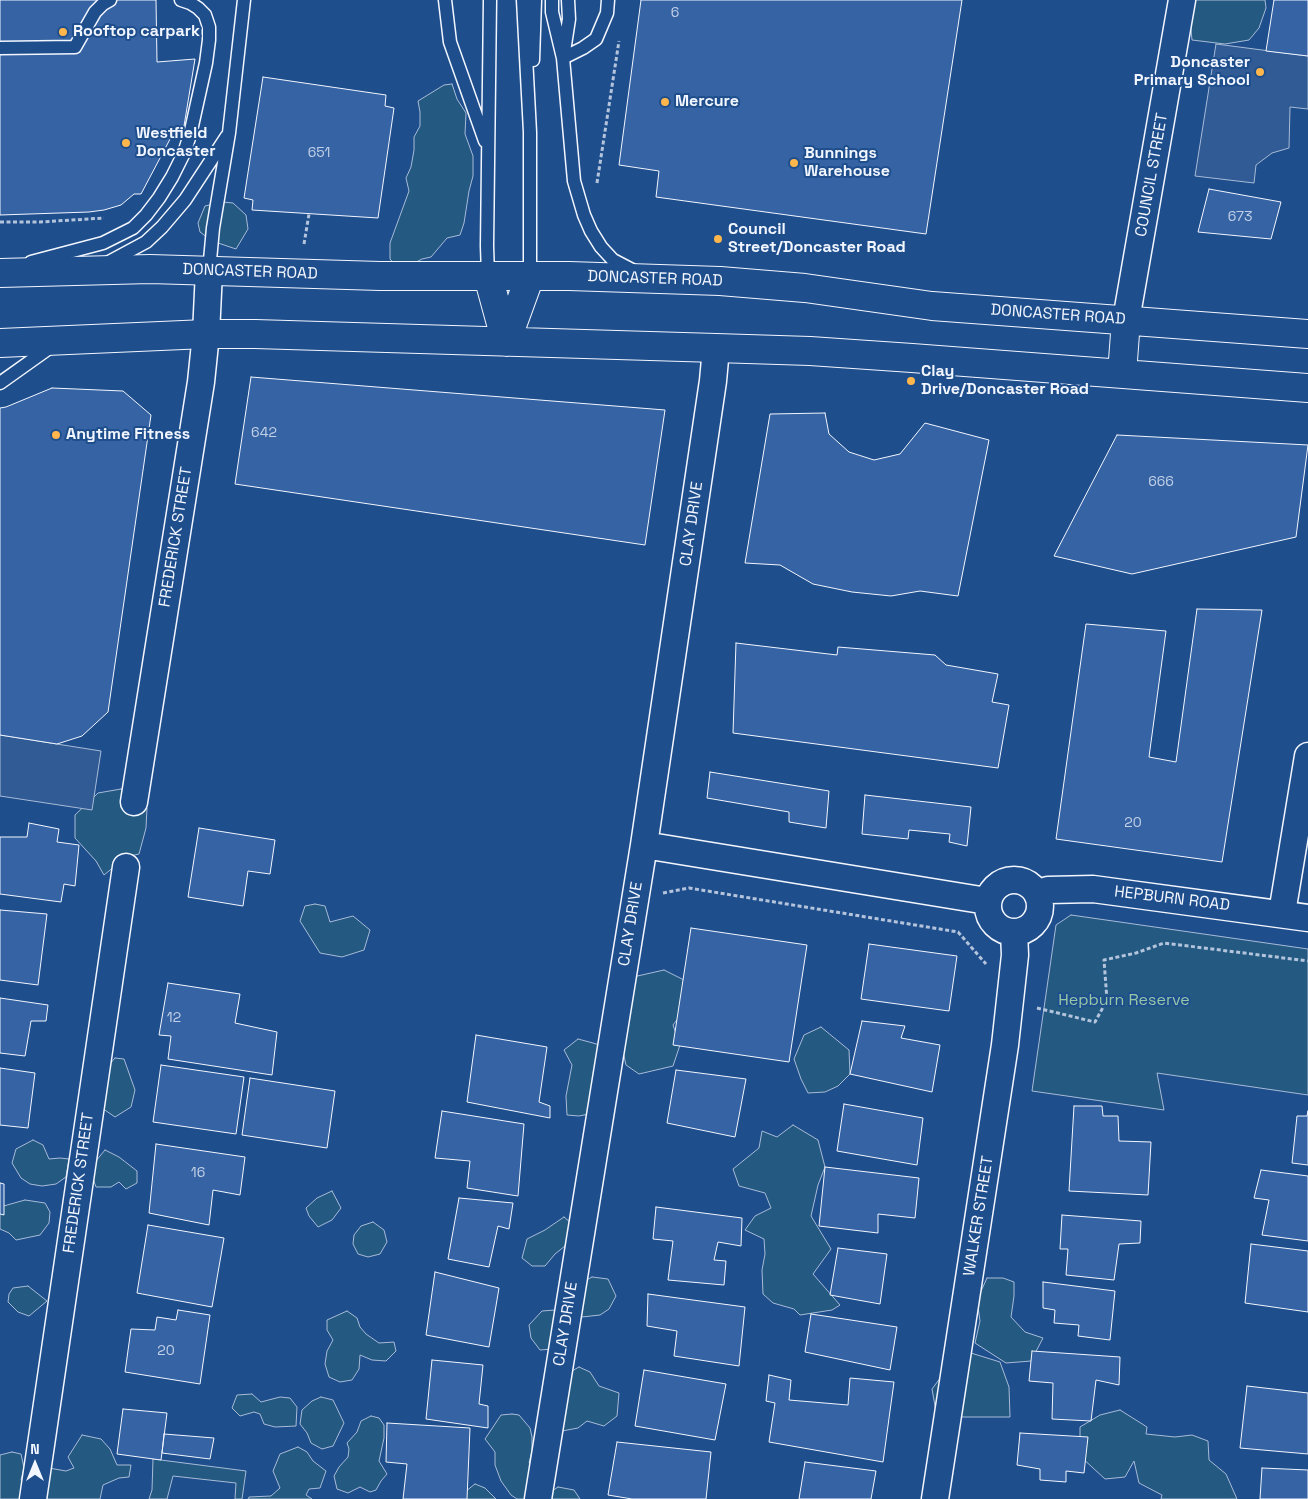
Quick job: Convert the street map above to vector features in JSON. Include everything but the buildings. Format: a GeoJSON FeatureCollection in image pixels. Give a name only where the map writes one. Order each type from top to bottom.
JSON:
{"type":"FeatureCollection","features":[{"type":"Feature","properties":{"kind":"main road","name":"DONCASTER ROAD"},"geometry":{"type":"LineString","coordinates":[[0,271],[150,269],[380,276],[530,276],[720,281],[805,288],[932,306],[1308,334]]}},
{"type":"Feature","properties":{"kind":"main road"},"geometry":{"type":"LineString","coordinates":[[488,276],[506,342]]}},
{"type":"Feature","properties":{"kind":"main road"},"geometry":{"type":"LineString","coordinates":[[506,342],[530,276]]}},
{"type":"Feature","properties":{"kind":"main road"},"geometry":{"type":"LineString","coordinates":[[1122,374],[1126,320]]}},
{"type":"Feature","properties":{"kind":"main road"},"geometry":{"type":"LineString","coordinates":[[0,343],[206,334],[255,334],[810,351],[1308,388]]}},
{"type":"Feature","properties":{"kind":"street","name":"COUNCIL STREET"},"geometry":{"type":"LineString","coordinates":[[1126,320],[1182,0]]}},
{"type":"Feature","properties":{"kind":"street","name":"FREDERICK STREET"},"geometry":{"type":"LineString","coordinates":[[134,802],[185,485],[206,334],[209,271]]}},
{"type":"Feature","properties":{"kind":"street","name":"CLAY DRIVE"},"geometry":{"type":"LineString","coordinates":[[538,1499],[636,897],[713,381],[716,348]]}},
{"type":"Feature","properties":{"kind":"street"},"geometry":{"type":"LineString","coordinates":[[1282,913],[1308,756]]}},
{"type":"Feature","properties":{"kind":"street"},"geometry":{"type":"LineString","coordinates":[[644,845],[987,901]]}},
{"type":"Feature","properties":{"kind":"street","name":"FREDERICK STREET"},"geometry":{"type":"LineString","coordinates":[[33,1499],[126,867]]}},
{"type":"Feature","properties":{"kind":"street"},"geometry":{"type":"LineString","coordinates":[[1015,880],[1024,882],[1032,887],[1040,902],[1040,912],[1036,920],[1023,931],[1005,931],[996,926],[990,919],[987,911],[987,901],[997,885],[1005,881],[1015,880]]}},
{"type":"Feature","properties":{"kind":"street","name":"HEPBURN ROAD"},"geometry":{"type":"LineString","coordinates":[[1037,894],[1048,890],[1093,889],[1308,918]]}},
{"type":"Feature","properties":{"kind":"street","name":"WALKER STREET"},"geometry":{"type":"LineString","coordinates":[[935,1499],[1001,1074],[1015,955],[1014,932]]}},
{"type":"Feature","properties":{"kind":"lane"},"geometry":{"type":"LineString","coordinates":[[0,48],[75,47],[95,12],[110,0]]}},
{"type":"Feature","properties":{"kind":"lane"},"geometry":{"type":"LineString","coordinates":[[0,271],[103,243],[133,228],[159,198],[184,153],[190,135],[206,63],[209,40],[209,27],[205,15],[190,3],[181,0]]}},
{"type":"Feature","properties":{"kind":"lane"},"geometry":{"type":"LineString","coordinates":[[209,271],[213,228],[229,133],[244,0]]}},
{"type":"Feature","properties":{"kind":"lane"},"geometry":{"type":"LineString","coordinates":[[445,0],[450,42],[488,148]]}},
{"type":"Feature","properties":{"kind":"lane"},"geometry":{"type":"LineString","coordinates":[[488,276],[486,246],[490,0]]}},
{"type":"Feature","properties":{"kind":"lane"},"geometry":{"type":"LineString","coordinates":[[523,0],[530,132]]}},
{"type":"Feature","properties":{"kind":"lane"},"geometry":{"type":"LineString","coordinates":[[563,58],[569,19],[568,0]]}},
{"type":"Feature","properties":{"kind":"lane"},"geometry":{"type":"LineString","coordinates":[[563,58],[596,39],[607,14],[608,0]]}},
{"type":"Feature","properties":{"kind":"lane"},"geometry":{"type":"LineString","coordinates":[[530,276],[530,132],[535,5]]}},
{"type":"Feature","properties":{"kind":"lane"},"geometry":{"type":"LineString","coordinates":[[552,6],[563,58],[574,181],[580,204],[591,231],[601,247],[613,260],[652,279]]}},
{"type":"Feature","properties":{"kind":"lane"},"geometry":{"type":"LineString","coordinates":[[91,270],[146,242],[185,200],[229,133]]}},
{"type":"Feature","properties":{"kind":"lane"},"geometry":{"type":"LineString","coordinates":[[0,383],[61,340]]}},
{"type":"Feature","properties":{"kind":"path"},"geometry":{"type":"LineString","coordinates":[[580,204],[597,188],[620,38]]}},
{"type":"Feature","properties":{"kind":"path"},"geometry":{"type":"LineString","coordinates":[[294,244],[304,244],[309,214]]}},
{"type":"Feature","properties":{"kind":"path"},"geometry":{"type":"LineString","coordinates":[[0,222],[69,221],[110,217]]}},
{"type":"Feature","properties":{"kind":"path"},"geometry":{"type":"LineString","coordinates":[[636,897],[689,888],[958,932],[988,967],[1010,1001],[1095,1022],[1107,1000],[1104,960],[1136,954],[1164,944],[1308,962]]}},
{"type":"Feature","properties":{"kind":"green space"},"geometry":{"type":"Polygon","coordinates":[[[1188,0],[1265,0],[1266,8],[1259,28],[1249,40],[1225,44],[1192,40],[1188,0]]]}},
{"type":"Feature","properties":{"kind":"green space"},"geometry":{"type":"Polygon","coordinates":[[[452,84],[457,99],[466,113],[465,134],[473,156],[473,176],[464,223],[460,235],[447,238],[431,257],[422,259],[409,266],[396,266],[390,259],[390,243],[409,191],[406,178],[411,167],[414,137],[420,126],[418,101],[444,85],[452,84]]]}},
{"type":"Feature","properties":{"kind":"green space"},"geometry":{"type":"Polygon","coordinates":[[[223,202],[233,203],[246,215],[248,229],[236,249],[212,241],[200,232],[198,223],[205,206],[223,202]]]}},
{"type":"Feature","properties":{"kind":"green space"},"geometry":{"type":"Polygon","coordinates":[[[121,789],[147,808],[146,828],[139,854],[126,857],[104,875],[96,861],[75,838],[75,815],[98,793],[121,789]]]}},
{"type":"Feature","properties":{"kind":"green space"},"geometry":{"type":"Polygon","coordinates":[[[315,904],[325,906],[330,922],[353,916],[370,930],[364,950],[342,957],[320,953],[300,921],[305,906],[315,904]]]}},
{"type":"Feature","properties":{"kind":"green space","name":"Hepburn Reserve"},"geometry":{"type":"Polygon","coordinates":[[[1071,915],[1308,949],[1308,1095],[1157,1073],[1164,1110],[1032,1091],[1056,925],[1071,915]]]}},
{"type":"Feature","properties":{"kind":"green space"},"geometry":{"type":"Polygon","coordinates":[[[664,970],[686,981],[686,1008],[673,1025],[680,1045],[673,1066],[639,1074],[626,1065],[619,1034],[633,977],[664,970]]]}},
{"type":"Feature","properties":{"kind":"green space"},"geometry":{"type":"Polygon","coordinates":[[[821,1027],[849,1050],[850,1074],[838,1086],[825,1092],[808,1093],[794,1059],[804,1035],[821,1027]]]}},
{"type":"Feature","properties":{"kind":"green space"},"geometry":{"type":"Polygon","coordinates":[[[578,1039],[612,1049],[589,1114],[579,1116],[567,1115],[566,1096],[572,1065],[564,1050],[578,1039]]]}},
{"type":"Feature","properties":{"kind":"green space"},"geometry":{"type":"Polygon","coordinates":[[[115,1058],[124,1059],[135,1090],[131,1107],[115,1117],[99,1106],[102,1073],[115,1058]]]}},
{"type":"Feature","properties":{"kind":"green space"},"geometry":{"type":"Polygon","coordinates":[[[793,1125],[818,1140],[825,1167],[818,1185],[811,1216],[831,1249],[813,1274],[840,1305],[832,1310],[800,1315],[794,1309],[773,1303],[763,1294],[764,1239],[745,1230],[755,1216],[771,1208],[765,1193],[739,1186],[733,1169],[759,1148],[762,1131],[777,1137],[793,1125]]]}},
{"type":"Feature","properties":{"kind":"green space"},"geometry":{"type":"Polygon","coordinates":[[[33,1140],[43,1145],[49,1159],[69,1159],[66,1177],[56,1184],[42,1186],[30,1184],[21,1178],[12,1163],[16,1149],[33,1140]]]}},
{"type":"Feature","properties":{"kind":"green space"},"geometry":{"type":"Polygon","coordinates":[[[105,1150],[119,1157],[137,1171],[137,1183],[126,1189],[119,1182],[111,1187],[96,1187],[91,1173],[95,1162],[105,1150]]]}},
{"type":"Feature","properties":{"kind":"green space"},"geometry":{"type":"Polygon","coordinates":[[[332,1191],[341,1208],[332,1220],[318,1227],[309,1216],[306,1208],[317,1198],[332,1191]]]}},
{"type":"Feature","properties":{"kind":"green space"},"geometry":{"type":"Polygon","coordinates":[[[25,1200],[45,1203],[50,1212],[49,1223],[40,1235],[16,1240],[9,1233],[0,1229],[0,1207],[25,1200]]]}},
{"type":"Feature","properties":{"kind":"green space"},"geometry":{"type":"Polygon","coordinates":[[[564,1217],[571,1223],[571,1232],[565,1246],[545,1266],[532,1266],[522,1258],[527,1239],[564,1217]]]}},
{"type":"Feature","properties":{"kind":"green space"},"geometry":{"type":"Polygon","coordinates":[[[373,1222],[384,1230],[387,1242],[380,1254],[368,1257],[358,1254],[353,1244],[354,1235],[361,1226],[373,1222]]]}},
{"type":"Feature","properties":{"kind":"green space"},"geometry":{"type":"Polygon","coordinates":[[[592,1277],[608,1279],[616,1296],[609,1309],[600,1315],[582,1317],[575,1300],[581,1283],[592,1277]]]}},
{"type":"Feature","properties":{"kind":"green space"},"geometry":{"type":"Polygon","coordinates":[[[987,1278],[1003,1278],[1014,1282],[1011,1317],[1025,1332],[1043,1338],[1031,1361],[1006,1363],[975,1343],[980,1321],[977,1300],[987,1278]]]}},
{"type":"Feature","properties":{"kind":"green space"},"geometry":{"type":"Polygon","coordinates":[[[28,1286],[47,1301],[29,1316],[18,1312],[8,1302],[9,1294],[13,1288],[28,1286]]]}},
{"type":"Feature","properties":{"kind":"green space"},"geometry":{"type":"Polygon","coordinates":[[[555,1310],[569,1324],[553,1349],[540,1350],[531,1338],[529,1325],[542,1311],[555,1310]]]}},
{"type":"Feature","properties":{"kind":"green space"},"geometry":{"type":"Polygon","coordinates":[[[347,1311],[357,1318],[360,1327],[366,1334],[379,1343],[394,1342],[396,1351],[386,1361],[372,1360],[360,1355],[359,1369],[352,1380],[340,1382],[329,1377],[325,1364],[327,1351],[333,1340],[327,1330],[327,1320],[347,1311]]]}},
{"type":"Feature","properties":{"kind":"green space"},"geometry":{"type":"Polygon","coordinates":[[[971,1353],[1000,1362],[1009,1387],[1010,1417],[937,1417],[932,1389],[950,1365],[971,1353]]]}},
{"type":"Feature","properties":{"kind":"green space"},"geometry":{"type":"Polygon","coordinates":[[[579,1367],[590,1372],[599,1386],[619,1393],[617,1416],[604,1426],[587,1421],[578,1428],[562,1431],[563,1376],[579,1367]]]}},
{"type":"Feature","properties":{"kind":"green space"},"geometry":{"type":"Polygon","coordinates":[[[252,1394],[261,1402],[280,1397],[290,1398],[297,1407],[296,1426],[275,1427],[264,1424],[260,1414],[254,1412],[240,1416],[232,1408],[237,1395],[252,1394]]]}},
{"type":"Feature","properties":{"kind":"green space"},"geometry":{"type":"Polygon","coordinates":[[[321,1397],[333,1400],[344,1423],[333,1446],[322,1449],[311,1443],[307,1433],[300,1424],[302,1410],[312,1401],[321,1397]]]}},
{"type":"Feature","properties":{"kind":"green space"},"geometry":{"type":"Polygon","coordinates":[[[1120,1410],[1147,1427],[1146,1434],[1175,1437],[1192,1435],[1208,1441],[1209,1460],[1226,1474],[1237,1499],[1161,1499],[1162,1495],[1139,1483],[1134,1461],[1125,1477],[1105,1479],[1080,1456],[1080,1427],[1100,1415],[1120,1410]]]}},
{"type":"Feature","properties":{"kind":"green space"},"geometry":{"type":"Polygon","coordinates":[[[501,1415],[519,1415],[530,1428],[532,1451],[529,1463],[536,1470],[533,1499],[517,1499],[511,1495],[501,1481],[495,1465],[495,1452],[485,1439],[501,1415]]]}},
{"type":"Feature","properties":{"kind":"green space"},"geometry":{"type":"Polygon","coordinates":[[[371,1416],[379,1418],[384,1425],[384,1438],[379,1461],[387,1474],[376,1490],[370,1492],[360,1487],[348,1493],[337,1489],[334,1476],[348,1457],[349,1449],[347,1443],[357,1432],[361,1421],[371,1416]]]}},
{"type":"Feature","properties":{"kind":"green space"},"geometry":{"type":"Polygon","coordinates":[[[82,1435],[101,1439],[110,1449],[117,1465],[131,1465],[129,1477],[119,1478],[103,1485],[100,1499],[44,1499],[49,1468],[66,1471],[74,1468],[68,1457],[82,1435]]]}},
{"type":"Feature","properties":{"kind":"green space"},"geometry":{"type":"Polygon","coordinates":[[[298,1447],[307,1452],[313,1461],[326,1471],[320,1488],[309,1489],[306,1495],[312,1499],[248,1499],[249,1497],[271,1496],[280,1488],[273,1471],[280,1454],[298,1447]]]}},
{"type":"Feature","properties":{"kind":"green space"},"geometry":{"type":"Polygon","coordinates":[[[12,1452],[21,1454],[24,1468],[21,1480],[34,1499],[0,1499],[0,1455],[12,1452]]]}},
{"type":"Feature","properties":{"kind":"green space"},"geometry":{"type":"Polygon","coordinates":[[[153,1459],[246,1471],[242,1499],[235,1499],[236,1483],[173,1476],[167,1499],[149,1499],[152,1490],[153,1459]]]}},
{"type":"Feature","properties":{"kind":"green space"},"geometry":{"type":"Polygon","coordinates":[[[475,1484],[485,1488],[496,1499],[456,1499],[475,1484]]]}},
{"type":"Feature","properties":{"kind":"green space"},"geometry":{"type":"Polygon","coordinates":[[[558,1487],[574,1490],[580,1499],[543,1499],[543,1497],[558,1487]]]}},
{"type":"Feature","properties":{"kind":"shaded area"},"geometry":{"type":"Polygon","coordinates":[[[1216,44],[1308,56],[1308,109],[1290,107],[1289,148],[1272,153],[1256,165],[1254,183],[1195,176],[1216,44]]]}},
{"type":"Feature","properties":{"kind":"shaded area"},"geometry":{"type":"Polygon","coordinates":[[[0,735],[101,751],[92,810],[0,796],[0,735]]]}},
{"type":"Feature","properties":{"kind":"place","name":"Rooftop carpark"},"geometry":{"type":"Point","coordinates":[63,32]}},
{"type":"Feature","properties":{"kind":"place","name":"Doncaster Primary School"},"geometry":{"type":"Point","coordinates":[1260,72]}},
{"type":"Feature","properties":{"kind":"place","name":"Mercure"},"geometry":{"type":"Point","coordinates":[665,102]}},
{"type":"Feature","properties":{"kind":"place","name":"Westfield Doncaster"},"geometry":{"type":"Point","coordinates":[126,143]}},
{"type":"Feature","properties":{"kind":"place","name":"Bunnings Warehouse"},"geometry":{"type":"Point","coordinates":[794,163]}},
{"type":"Feature","properties":{"kind":"place","name":"Council Street/Doncaster Road"},"geometry":{"type":"Point","coordinates":[718,239]}},
{"type":"Feature","properties":{"kind":"place","name":"Clay Drive/Doncaster Road"},"geometry":{"type":"Point","coordinates":[911,381]}},
{"type":"Feature","properties":{"kind":"place","name":"Anytime Fitness"},"geometry":{"type":"Point","coordinates":[56,435]}}]}
